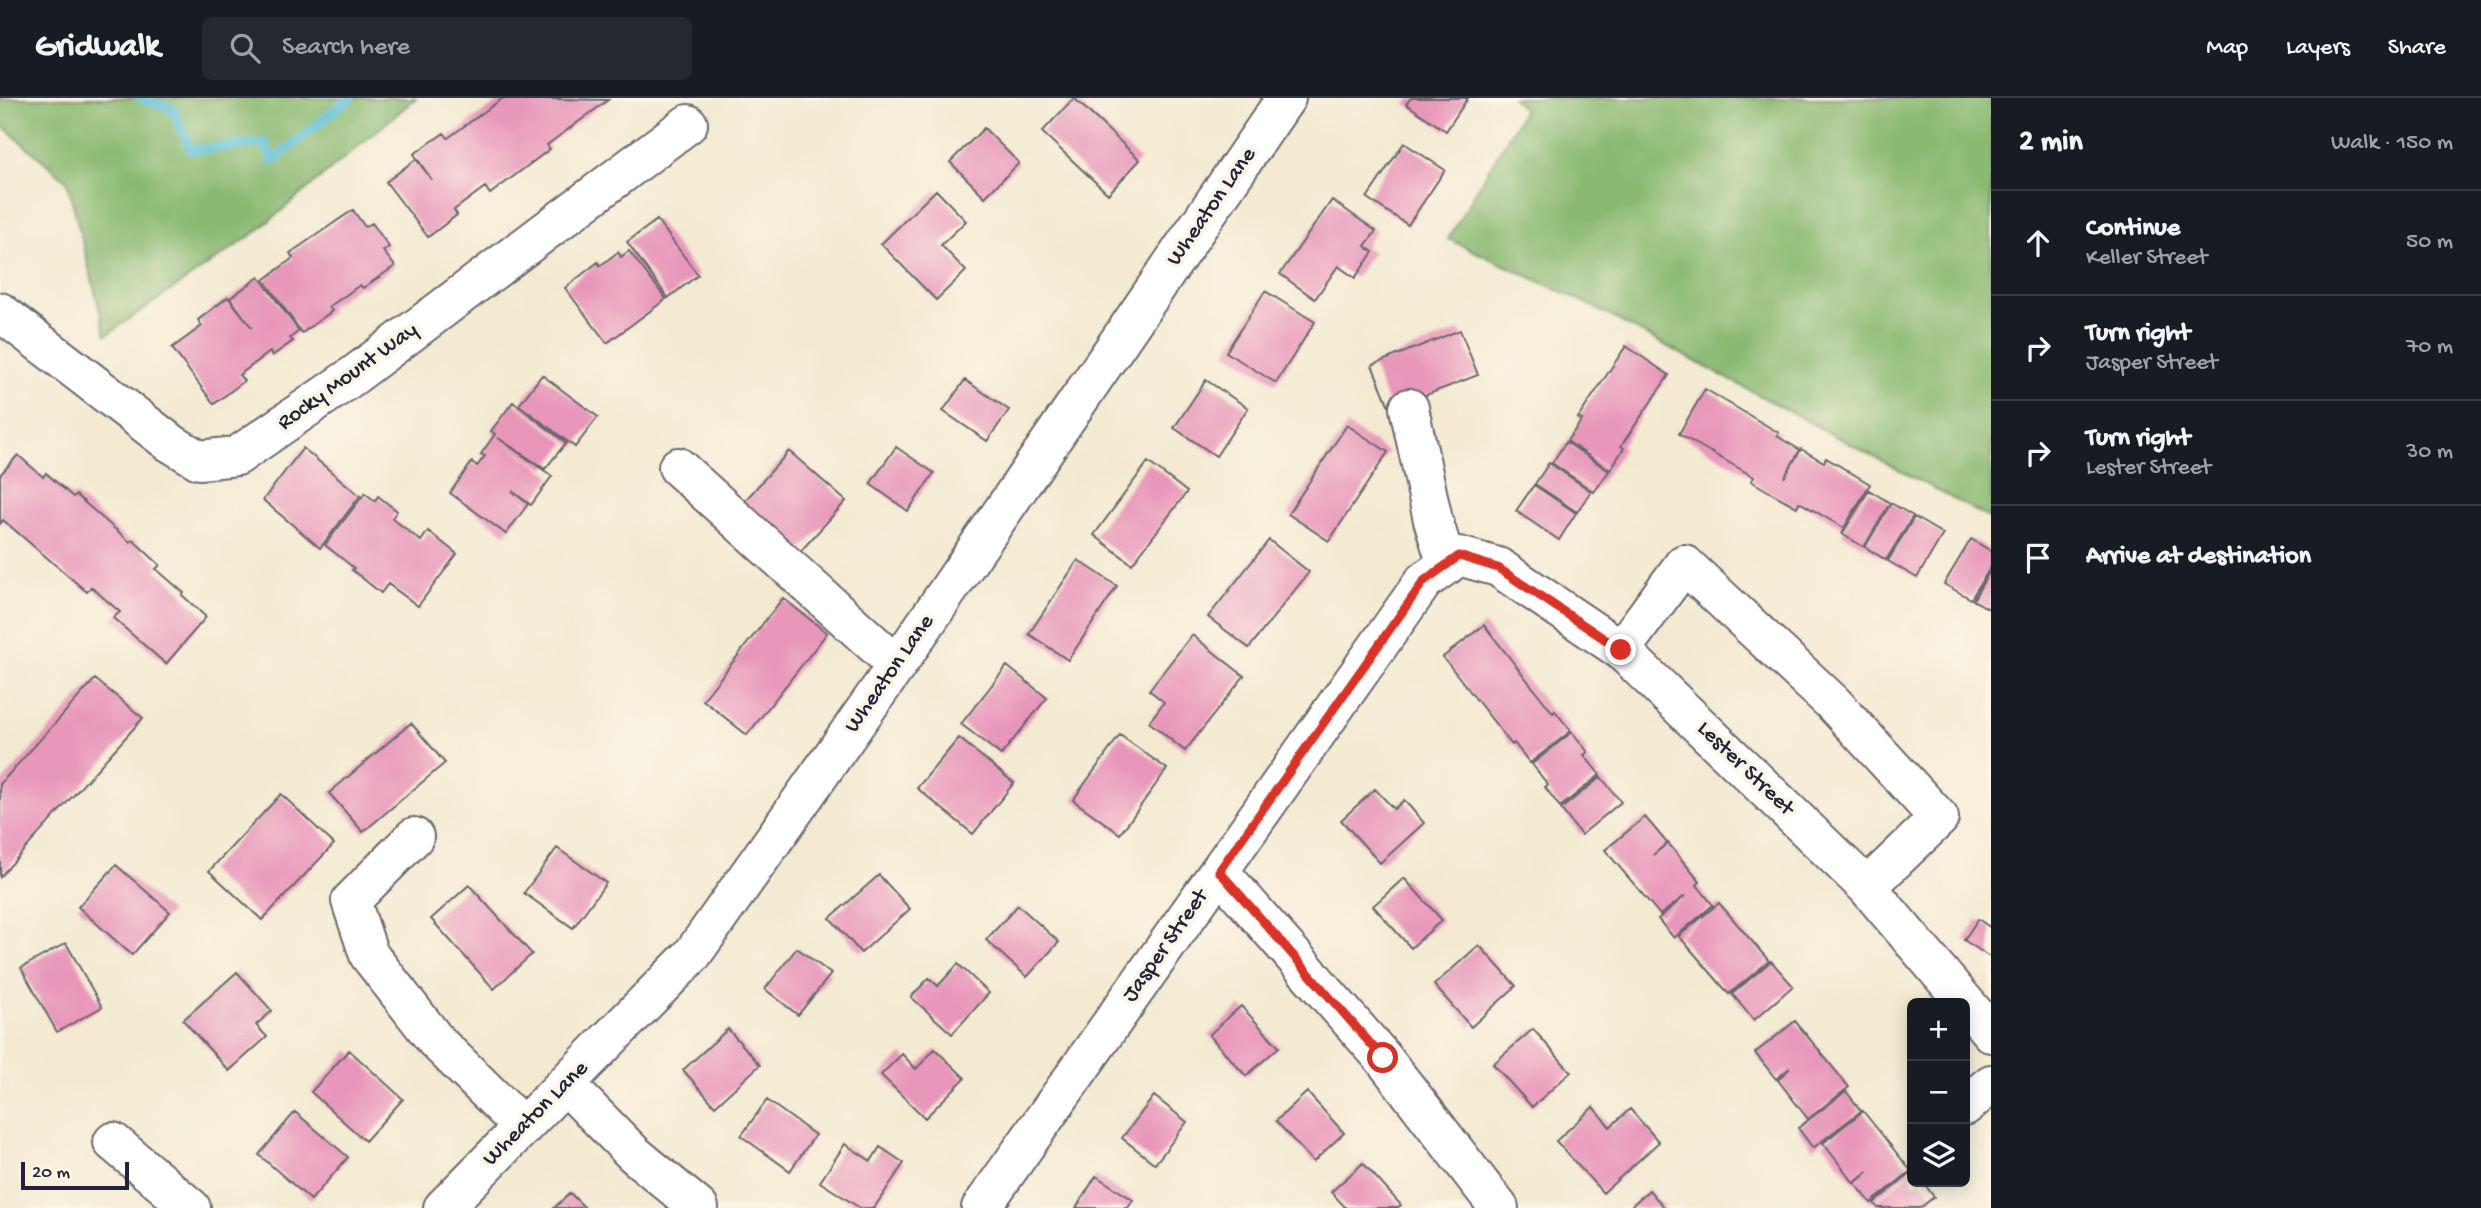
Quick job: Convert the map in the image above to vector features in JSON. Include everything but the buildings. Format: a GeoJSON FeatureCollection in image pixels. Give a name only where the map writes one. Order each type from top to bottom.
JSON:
{"type":"FeatureCollection","features":[{"type":"Feature","properties":{"kind":"street","name":"Wheaton Lane"},"geometry":{"type":"LineString","coordinates":[[443,1208],[692,955],[897,665],[1286,98]]}},
{"type":"Feature","properties":{"kind":"street","name":"Rocky Mount Way"},"geometry":{"type":"LineString","coordinates":[[0,312],[169,442],[199,460],[237,456],[353,376],[688,124]]}},
{"type":"Feature","properties":{"kind":"street"},"geometry":{"type":"LineString","coordinates":[[1409,408],[1433,520],[1453,560]]}},
{"type":"Feature","properties":{"kind":"street"},"geometry":{"type":"LineString","coordinates":[[678,467],[897,665]]}},
{"type":"Feature","properties":{"kind":"street","name":"Lester Street"},"geometry":{"type":"LineString","coordinates":[[1453,560],[1498,568],[1621,650],[1867,887],[1991,1032]]}},
{"type":"Feature","properties":{"kind":"street","name":"Jasper Street"},"geometry":{"type":"LineString","coordinates":[[981,1208],[1424,581],[1453,560]]}},
{"type":"Feature","properties":{"kind":"street"},"geometry":{"type":"LineString","coordinates":[[1621,650],[1684,565],[1833,703],[1939,817],[1867,887]]}},
{"type":"Feature","properties":{"kind":"street"},"geometry":{"type":"LineString","coordinates":[[414,837],[351,901],[369,955],[436,1041],[523,1126]]}},
{"type":"Feature","properties":{"kind":"street"},"geometry":{"type":"LineString","coordinates":[[1219,871],[1383,1058],[1499,1208]]}},
{"type":"Feature","properties":{"kind":"street"},"geometry":{"type":"LineString","coordinates":[[1970,1101],[1991,1084]]}},
{"type":"Feature","properties":{"kind":"street"},"geometry":{"type":"LineString","coordinates":[[566,1085],[634,1154],[699,1208]]}},
{"type":"Feature","properties":{"kind":"street"},"geometry":{"type":"LineString","coordinates":[[113,1142],[191,1208]]}},
{"type":"Feature","properties":{"kind":"green space"},"geometry":{"type":"Polygon","coordinates":[[[0,98],[416,98],[256,232],[106,335],[67,181],[0,124],[0,98]]]}},
{"type":"Feature","properties":{"kind":"green space"},"geometry":{"type":"Polygon","coordinates":[[[1513,98],[1991,98],[1991,519],[1586,303],[1448,239],[1524,110],[1513,98]]]}},
{"type":"Feature","properties":{"kind":"waterway"},"geometry":{"type":"LineString","coordinates":[[141,98],[172,109],[191,150],[265,143],[273,161],[350,98]]}},
{"type":"Feature","properties":{"kind":"route"},"geometry":{"type":"LineString","coordinates":[[1383,1058],[1219,871],[1424,581],[1459,556],[1498,568],[1621,650]]}}]}
